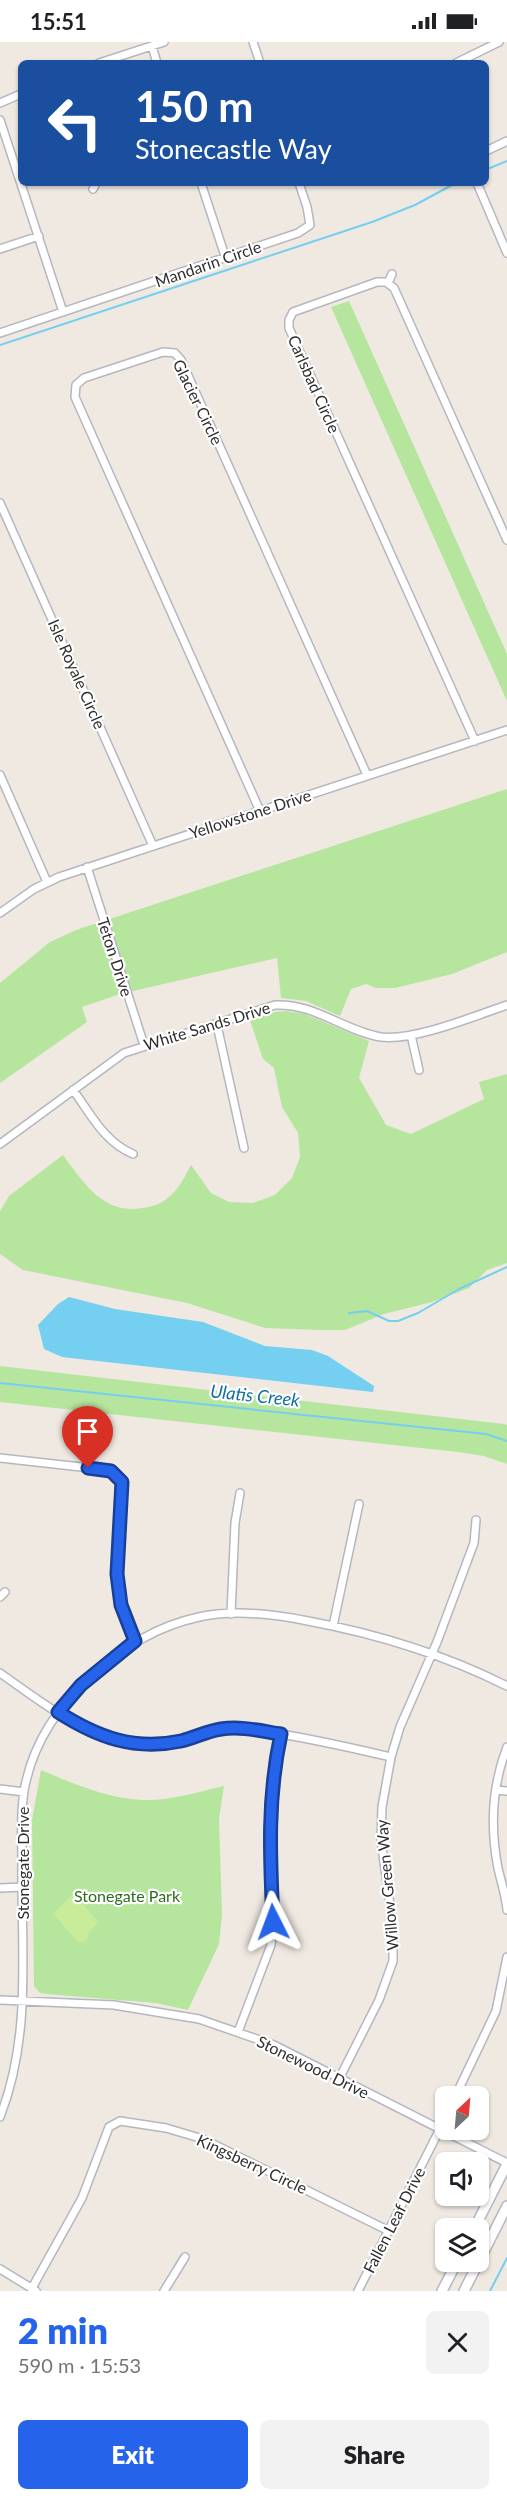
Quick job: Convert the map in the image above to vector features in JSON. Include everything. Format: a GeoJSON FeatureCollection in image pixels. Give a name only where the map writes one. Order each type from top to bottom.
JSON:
{"type":"FeatureCollection","features":[{"type":"Feature","properties":{"kind":"main road"},"geometry":{"type":"LineString","coordinates":[[480,2218],[507,2164]]}},
{"type":"Feature","properties":{"kind":"main road"},"geometry":{"type":"LineString","coordinates":[[464,2291],[507,2206]]}},
{"type":"Feature","properties":{"kind":"main road"},"geometry":{"type":"LineString","coordinates":[[442,2291],[452,2272]]}},
{"type":"Feature","properties":{"kind":"street"},"geometry":{"type":"LineString","coordinates":[[108,60],[164,42]]}},
{"type":"Feature","properties":{"kind":"street"},"geometry":{"type":"LineString","coordinates":[[253,42],[259,60]]}},
{"type":"Feature","properties":{"kind":"street"},"geometry":{"type":"LineString","coordinates":[[462,60],[499,42]]}},
{"type":"Feature","properties":{"kind":"street"},"geometry":{"type":"LineString","coordinates":[[152,46],[156,60]]}},
{"type":"Feature","properties":{"kind":"street"},"geometry":{"type":"LineString","coordinates":[[0,103],[18,95]]}},
{"type":"Feature","properties":{"kind":"street"},"geometry":{"type":"LineString","coordinates":[[0,120],[18,174]]}},
{"type":"Feature","properties":{"kind":"street"},"geometry":{"type":"LineString","coordinates":[[489,150],[507,141]]}},
{"type":"Feature","properties":{"kind":"street"},"geometry":{"type":"LineString","coordinates":[[22,186],[63,312]]}},
{"type":"Feature","properties":{"kind":"street"},"geometry":{"type":"LineString","coordinates":[[202,186],[226,259]]}},
{"type":"Feature","properties":{"kind":"street","name":"Mandarin Circle"},"geometry":{"type":"LineString","coordinates":[[0,333],[298,233],[310,225],[300,186]]}},
{"type":"Feature","properties":{"kind":"street"},"geometry":{"type":"LineString","coordinates":[[478,186],[507,253]]}},
{"type":"Feature","properties":{"kind":"street"},"geometry":{"type":"LineString","coordinates":[[0,249],[39,236]]}},
{"type":"Feature","properties":{"kind":"street"},"geometry":{"type":"LineString","coordinates":[[392,274],[388,283],[396,291],[507,540]]}},
{"type":"Feature","properties":{"kind":"street","name":"Carlsbad Circle"},"geometry":{"type":"LineString","coordinates":[[388,283],[377,282],[298,308],[290,315],[289,328],[475,741]]}},
{"type":"Feature","properties":{"kind":"street"},"geometry":{"type":"LineString","coordinates":[[282,310],[290,315]]}},
{"type":"Feature","properties":{"kind":"street"},"geometry":{"type":"LineString","coordinates":[[174,353],[177,345]]}},
{"type":"Feature","properties":{"kind":"street","name":"Glacier Circle"},"geometry":{"type":"LineString","coordinates":[[76,385],[84,378],[163,352],[174,353],[181,360],[367,776]]}},
{"type":"Feature","properties":{"kind":"street"},"geometry":{"type":"LineString","coordinates":[[68,381],[76,385],[75,397],[261,811]]}},
{"type":"Feature","properties":{"kind":"street","name":"Isle Royale Circle"},"geometry":{"type":"LineString","coordinates":[[0,503],[153,846]]}},
{"type":"Feature","properties":{"kind":"street","name":"Yellowstone Drive"},"geometry":{"type":"LineString","coordinates":[[0,913],[47,882],[87,867],[507,730]]}},
{"type":"Feature","properties":{"kind":"street"},"geometry":{"type":"LineString","coordinates":[[0,775],[47,882]]}},
{"type":"Feature","properties":{"kind":"street","name":"Teton Drive"},"geometry":{"type":"LineString","coordinates":[[87,867],[144,1045]]}},
{"type":"Feature","properties":{"kind":"street","name":"White Sands Drive"},"geometry":{"type":"LineString","coordinates":[[0,1144],[110,1061],[144,1045],[217,1025],[276,1005],[289,1004],[324,1014],[381,1037],[411,1035],[507,1005]]}},
{"type":"Feature","properties":{"kind":"street"},"geometry":{"type":"LineString","coordinates":[[217,1025],[244,1148]]}},
{"type":"Feature","properties":{"kind":"street"},"geometry":{"type":"LineString","coordinates":[[411,1035],[419,1070]]}},
{"type":"Feature","properties":{"kind":"street"},"geometry":{"type":"LineString","coordinates":[[74,1090],[111,1141],[120,1149],[132,1154]]}},
{"type":"Feature","properties":{"kind":"street"},"geometry":{"type":"LineString","coordinates":[[0,1458],[108,1470],[120,1478],[123,1489],[117,1561],[119,1590],[121,1605],[135,1641]]}},
{"type":"Feature","properties":{"kind":"street"},"geometry":{"type":"LineString","coordinates":[[231,1614],[235,1523],[240,1493]]}},
{"type":"Feature","properties":{"kind":"street"},"geometry":{"type":"LineString","coordinates":[[333,1626],[359,1504]]}},
{"type":"Feature","properties":{"kind":"street","name":"Willow Green Way"},"geometry":{"type":"LineString","coordinates":[[339,2079],[379,2000],[393,1961],[393,1927],[381,1840],[382,1807],[390,1757],[474,1543],[476,1520]]}},
{"type":"Feature","properties":{"kind":"street","name":"Stonegate Drive"},"geometry":{"type":"LineString","coordinates":[[0,2117],[13,2075],[24,2001],[22,1816],[24,1792],[36,1752],[58,1712],[81,1685],[135,1641],[166,1627],[200,1617],[231,1614],[289,1617],[384,1637],[432,1653],[507,1686]]}},
{"type":"Feature","properties":{"kind":"street"},"geometry":{"type":"LineString","coordinates":[[0,1673],[83,1727],[124,1743],[166,1744],[204,1732],[230,1728],[281,1734],[390,1757]]}},
{"type":"Feature","properties":{"kind":"street"},"geometry":{"type":"LineString","coordinates":[[238,2032],[271,1945],[273,1922],[270,1806],[272,1778],[281,1734]]}},
{"type":"Feature","properties":{"kind":"street"},"geometry":{"type":"LineString","coordinates":[[507,1747],[496,1790],[493,1826],[494,1846],[507,1910]]}},
{"type":"Feature","properties":{"kind":"street"},"geometry":{"type":"LineString","coordinates":[[0,1789],[24,1792]]}},
{"type":"Feature","properties":{"kind":"street"},"geometry":{"type":"LineString","coordinates":[[496,1790],[507,1791]]}},
{"type":"Feature","properties":{"kind":"street"},"geometry":{"type":"LineString","coordinates":[[0,1888],[22,1887]]}},
{"type":"Feature","properties":{"kind":"street"},"geometry":{"type":"LineString","coordinates":[[460,2086],[496,2011],[507,1957]]}},
{"type":"Feature","properties":{"kind":"street","name":"Stonewood Drive"},"geometry":{"type":"LineString","coordinates":[[0,2000],[114,2005],[199,2019],[274,2045],[435,2127]]}},
{"type":"Feature","properties":{"kind":"street","name":"Kingsberry Circle"},"geometry":{"type":"LineString","coordinates":[[34,2290],[82,2198],[109,2127],[120,2121],[166,2128],[203,2139],[389,2231]]}},
{"type":"Feature","properties":{"kind":"street","name":"Fallen Leaf Drive"},"geometry":{"type":"LineString","coordinates":[[358,2291],[435,2137]]}},
{"type":"Feature","properties":{"kind":"street","name":"Stonewood Drive"},"geometry":{"type":"LineString","coordinates":[[460,2140],[507,2164]]}},
{"type":"Feature","properties":{"kind":"street"},"geometry":{"type":"LineString","coordinates":[[164,2291],[185,2257]]}},
{"type":"Feature","properties":{"kind":"street"},"geometry":{"type":"LineString","coordinates":[[0,2270],[34,2290]]}},
{"type":"Feature","properties":{"kind":"green space"},"geometry":{"type":"Polygon","coordinates":[[[349,301],[507,654],[507,701],[331,307],[349,301]]]}},
{"type":"Feature","properties":{"kind":"green space"},"geometry":{"type":"Polygon","coordinates":[[[507,789],[507,952],[452,974],[395,988],[376,988],[366,984],[351,989],[340,1016],[306,1001],[281,998],[277,958],[120,994],[82,1007],[87,1022],[0,1083],[0,983],[50,942],[76,930],[507,789]]]}},
{"type":"Feature","properties":{"kind":"green space"},"geometry":{"type":"Polygon","coordinates":[[[275,1012],[305,1014],[369,1041],[359,1078],[386,1125],[411,1134],[484,1099],[479,1082],[507,1074],[507,1263],[487,1270],[469,1288],[432,1302],[384,1314],[345,1330],[321,1330],[265,1328],[187,1303],[23,1270],[0,1254],[0,1211],[9,1196],[63,1155],[95,1194],[116,1206],[128,1209],[151,1206],[167,1199],[179,1186],[191,1165],[211,1193],[229,1202],[253,1203],[275,1195],[292,1178],[300,1157],[298,1133],[282,1107],[274,1068],[263,1059],[250,1020],[275,1012]]]}},
{"type":"Feature","properties":{"kind":"green space"},"geometry":{"type":"Polygon","coordinates":[[[0,1366],[504,1424],[507,1425],[507,1464],[484,1456],[458,1452],[0,1402],[0,1366]]]}},
{"type":"Feature","properties":{"kind":"green space","name":"Stonegate Park"},"geometry":{"type":"Polygon","coordinates":[[[41,1770],[78,1785],[129,1799],[173,1798],[224,1786],[219,1819],[222,1915],[219,1944],[188,2010],[156,2003],[46,1994],[40,1993],[34,1986],[32,1820],[41,1770]]]}},
{"type":"Feature","properties":{"kind":"green space"},"geometry":{"type":"Polygon","coordinates":[[[72,1895],[76,1895],[98,1922],[89,1932],[87,1941],[79,1943],[53,1914],[72,1895]]]}},
{"type":"Feature","properties":{"kind":"water"},"geometry":{"type":"Polygon","coordinates":[[[69,1297],[115,1309],[203,1322],[265,1346],[312,1350],[328,1356],[374,1386],[373,1392],[62,1357],[44,1349],[38,1325],[58,1304],[69,1297]]]}},
{"type":"Feature","properties":{"kind":"waterway"},"geometry":{"type":"LineString","coordinates":[[490,168],[507,161]]}},
{"type":"Feature","properties":{"kind":"waterway"},"geometry":{"type":"LineString","coordinates":[[0,345],[372,222],[415,205],[450,186]]}},
{"type":"Feature","properties":{"kind":"waterway"},"geometry":{"type":"LineString","coordinates":[[349,1313],[367,1311],[389,1321],[398,1321],[507,1267]]}},
{"type":"Feature","properties":{"kind":"waterway","name":"Ulatis Creek"},"geometry":{"type":"LineString","coordinates":[[0,1383],[486,1434],[507,1441]]}},
{"type":"Feature","properties":{"kind":"waterway"},"geometry":{"type":"LineString","coordinates":[[490,2291],[507,2258]]}},
{"type":"Feature","properties":{"kind":"route"},"geometry":{"type":"LineString","coordinates":[[88,1468],[111,1471],[122,1482],[117,1574],[121,1605],[135,1641],[81,1685],[58,1712],[83,1727],[124,1743],[166,1744],[221,1729],[239,1728],[281,1734],[272,1778],[270,1806],[273,1922]]}}]}
